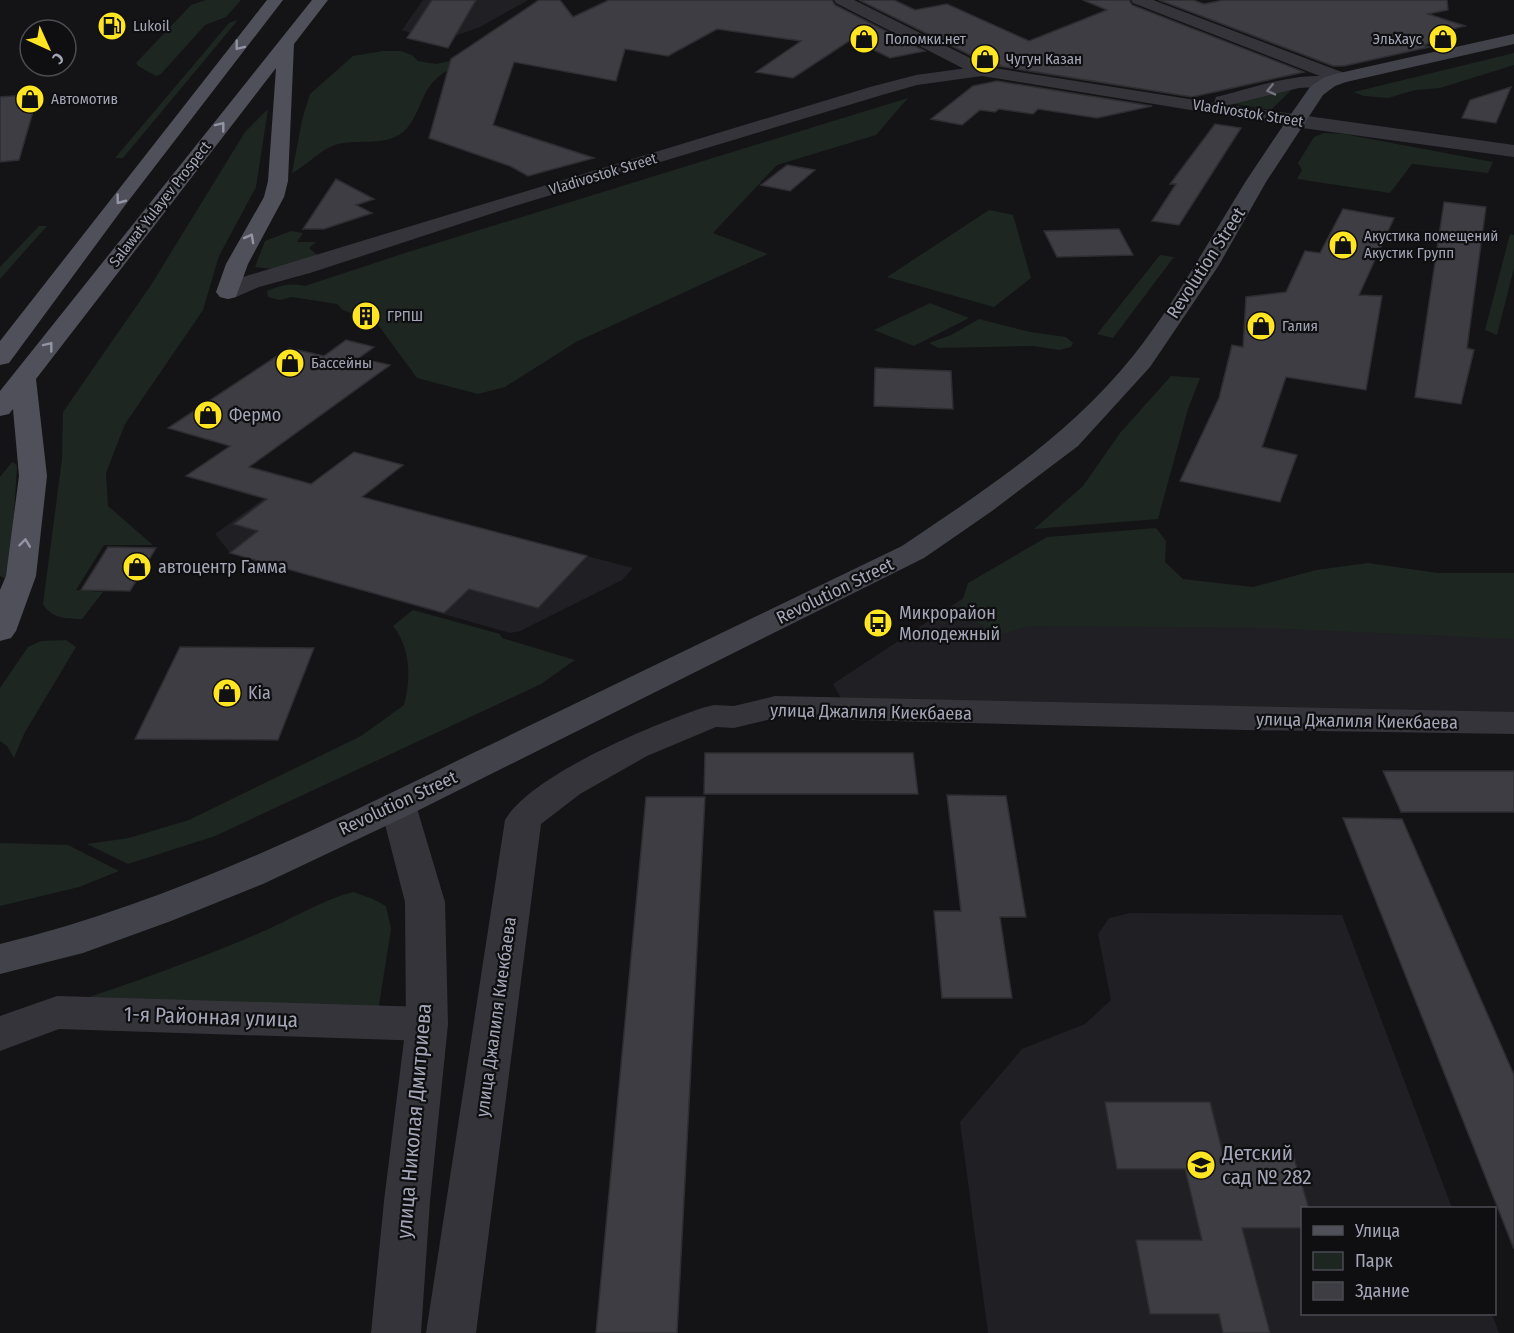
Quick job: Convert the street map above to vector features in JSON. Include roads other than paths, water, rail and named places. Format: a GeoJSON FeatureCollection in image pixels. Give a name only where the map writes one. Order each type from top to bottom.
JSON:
{"type":"FeatureCollection","features":[{"type":"Feature","properties":{"kind":"main road","name":"Salawat Yulayev Prospect"},"geometry":{"type":"LineString","coordinates":[[0,358],[119,200],[276,0]]}},
{"type":"Feature","properties":{"kind":"main road","name":"Salawat Yulayev Prospect"},"geometry":{"type":"LineString","coordinates":[[0,408],[320,0]]}},
{"type":"Feature","properties":{"kind":"main road"},"geometry":{"type":"LineString","coordinates":[[1335,80],[1514,39]]}},
{"type":"Feature","properties":{"kind":"main road"},"geometry":{"type":"LineString","coordinates":[[228,292],[237,264],[274,197],[278,181],[281,89],[286,44]]}},
{"type":"Feature","properties":{"kind":"main road","name":"Revolution Street"},"geometry":{"type":"LineString","coordinates":[[0,958],[69,942],[158,911],[249,874],[398,805],[913,552],[982,505],[1068,440],[1141,362],[1208,265],[1295,121],[1316,91],[1335,80]]}},
{"type":"Feature","properties":{"kind":"main road"},"geometry":{"type":"LineString","coordinates":[[0,631],[7,594],[21,576],[33,476],[23,378]]}},
{"type":"Feature","properties":{"kind":"street","name":"Vladivostok Street"},"geometry":{"type":"LineString","coordinates":[[842,0],[982,71]]}},
{"type":"Feature","properties":{"kind":"street"},"geometry":{"type":"LineString","coordinates":[[1139,0],[1335,80]]}},
{"type":"Feature","properties":{"kind":"street","name":"Vladivostok Street"},"geometry":{"type":"LineString","coordinates":[[228,292],[250,282],[511,201],[876,91],[927,78],[982,71],[1295,121],[1514,152]]}},
{"type":"Feature","properties":{"kind":"street"},"geometry":{"type":"LineString","coordinates":[[1206,106],[1299,83],[1335,80]]}},
{"type":"Feature","properties":{"kind":"street"},"geometry":{"type":"LineString","coordinates":[[237,264],[242,271],[254,276],[276,275]]}},
{"type":"Feature","properties":{"kind":"street","name":"улица Джалиля Киекбаева"},"geometry":{"type":"LineString","coordinates":[[452,1333],[523,820],[567,785],[635,748],[687,724],[714,716],[734,717],[775,707],[1209,719],[1514,723]]}},
{"type":"Feature","properties":{"kind":"street","name":"улица Николая Дмитриева"},"geometry":{"type":"LineString","coordinates":[[396,1333],[407,1201],[427,1024],[425,902],[398,805]]}},
{"type":"Feature","properties":{"kind":"street","name":"1-я Районная улица"},"geometry":{"type":"LineString","coordinates":[[0,1034],[57,1012],[427,1024]]}},
{"type":"Feature","properties":{"kind":"place","name":"Lukoil"},"geometry":{"type":"Point","coordinates":[112,26]}},
{"type":"Feature","properties":{"kind":"place","name":"Поломки.нет"},"geometry":{"type":"Point","coordinates":[864,39]}},
{"type":"Feature","properties":{"kind":"place","name":"ЭльХаус"},"geometry":{"type":"Point","coordinates":[1443,39]}},
{"type":"Feature","properties":{"kind":"place","name":"Чугун Казан"},"geometry":{"type":"Point","coordinates":[985,59]}},
{"type":"Feature","properties":{"kind":"place","name":"Автомотив"},"geometry":{"type":"Point","coordinates":[30,99]}},
{"type":"Feature","properties":{"kind":"place","name":"Акустика помещений Акустик Групп"},"geometry":{"type":"Point","coordinates":[1343,245]}},
{"type":"Feature","properties":{"kind":"place","name":"ГРПШ"},"geometry":{"type":"Point","coordinates":[366,316]}},
{"type":"Feature","properties":{"kind":"place","name":"Галия"},"geometry":{"type":"Point","coordinates":[1261,326]}},
{"type":"Feature","properties":{"kind":"place","name":"Бассейны"},"geometry":{"type":"Point","coordinates":[290,363]}},
{"type":"Feature","properties":{"kind":"place","name":"Фермо"},"geometry":{"type":"Point","coordinates":[208,415]}},
{"type":"Feature","properties":{"kind":"place","name":"автоцентр Гамма"},"geometry":{"type":"Point","coordinates":[137,567]}},
{"type":"Feature","properties":{"kind":"place","name":"Микрорайон Молодежный"},"geometry":{"type":"Point","coordinates":[878,623]}},
{"type":"Feature","properties":{"kind":"place","name":"Kia"},"geometry":{"type":"Point","coordinates":[227,693]}},
{"type":"Feature","properties":{"kind":"place","name":"Детский сад № 282"},"geometry":{"type":"Point","coordinates":[1201,1165]}}]}
